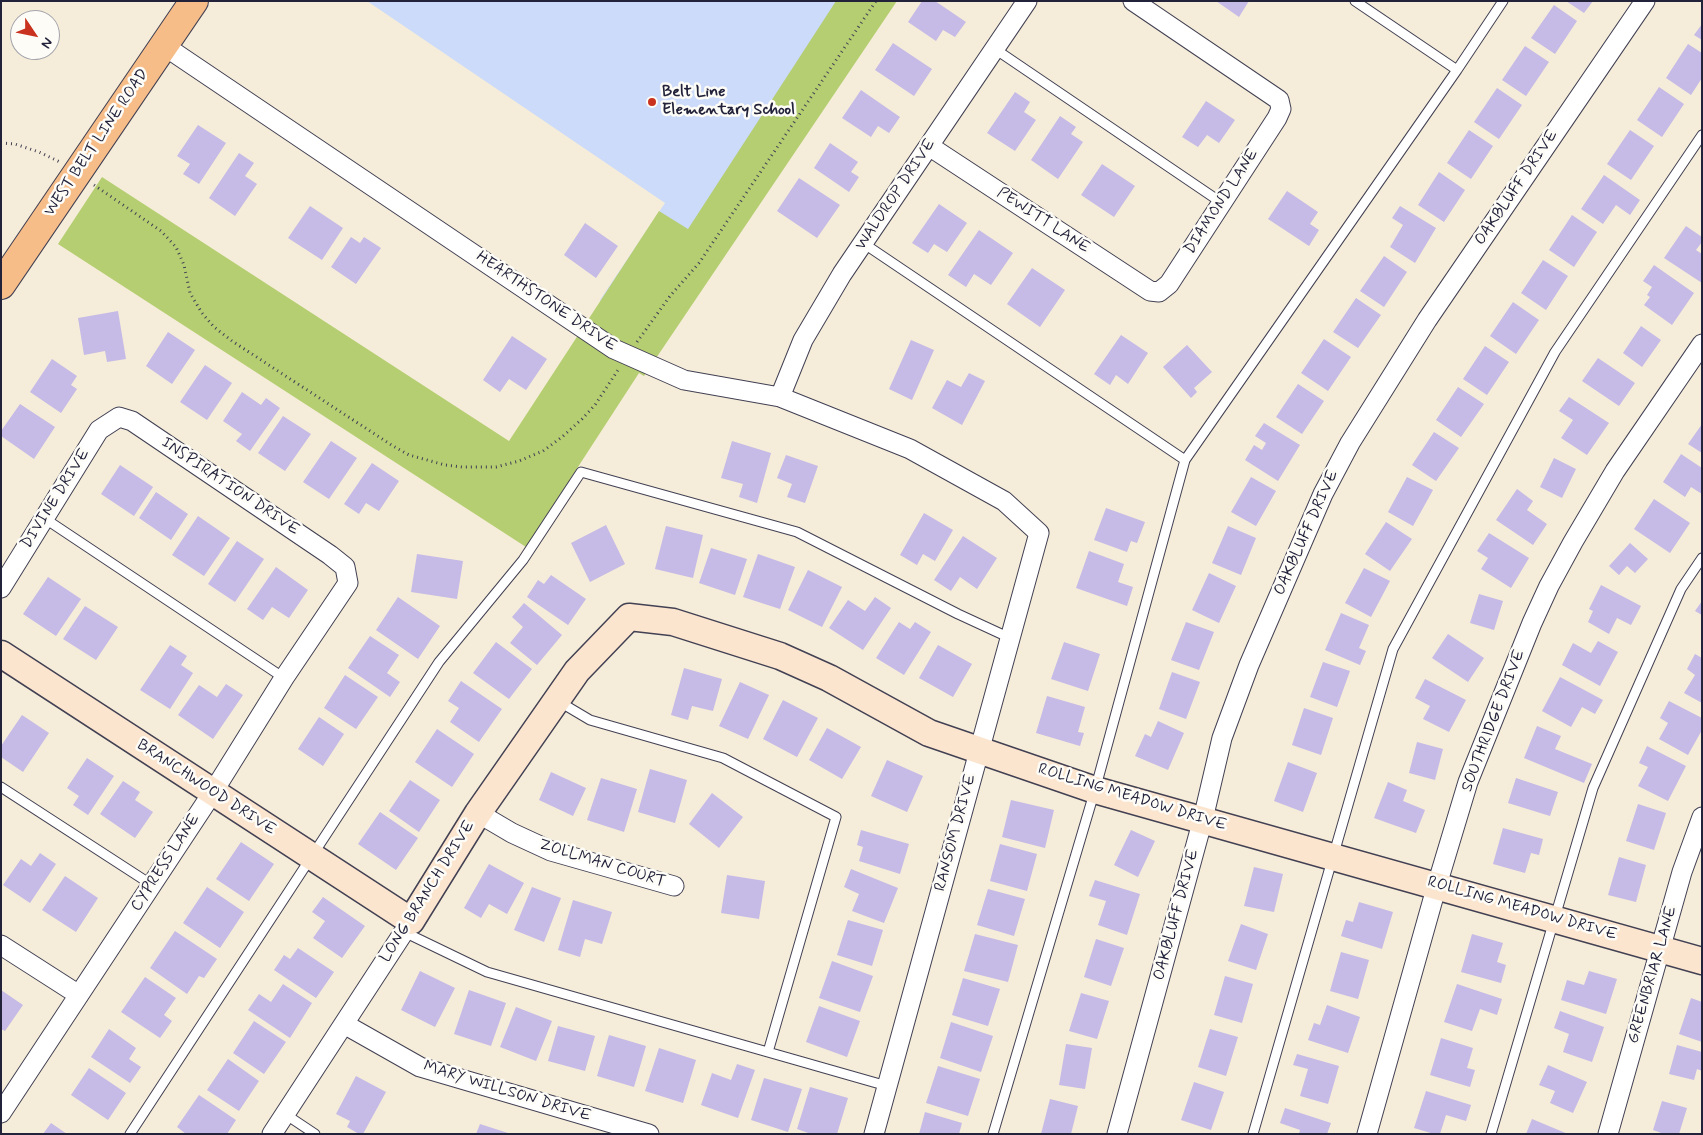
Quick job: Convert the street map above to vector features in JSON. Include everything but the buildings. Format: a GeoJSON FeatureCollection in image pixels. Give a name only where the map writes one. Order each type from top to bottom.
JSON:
{"type":"FeatureCollection","features":[{"type":"Feature","properties":{"kind":"main road","name":"WEST BELT LINE ROAD"},"geometry":{"type":"LineString","coordinates":[[1,284],[194,1]]}},
{"type":"Feature","properties":{"kind":"street","name":"WALDROP DRIVE"},"geometry":{"type":"LineString","coordinates":[[780,397],[803,340],[842,274],[1027,1]]}},
{"type":"Feature","properties":{"kind":"street","name":"DIAMOND LANE"},"geometry":{"type":"LineString","coordinates":[[1134,1],[1278,100],[1281,109],[1169,284],[1159,292]]}},
{"type":"Feature","properties":{"kind":"street","name":"OAKBLUFF DRIVE"},"geometry":{"type":"LineString","coordinates":[[1117,1134],[1203,819],[1222,738],[1250,665],[1312,518],[1350,443],[1432,312],[1646,1]]}},
{"type":"Feature","properties":{"kind":"street","name":"HEARTHSTONE DRIVE"},"geometry":{"type":"LineString","coordinates":[[163,45],[614,349],[684,380],[780,397],[910,449],[1004,501],[1039,533]]}},
{"type":"Feature","properties":{"kind":"street","name":"PEWITT LANE"},"geometry":{"type":"LineString","coordinates":[[929,146],[1150,291],[1159,292]]}},
{"type":"Feature","properties":{"kind":"street","name":"SOUTHRIDGE DRIVE"},"geometry":{"type":"LineString","coordinates":[[1367,1134],[1468,782],[1509,678],[1549,586],[1573,542],[1615,471],[1702,344]]}},
{"type":"Feature","properties":{"kind":"street","name":"DIVINE DRIVE"},"geometry":{"type":"LineString","coordinates":[[1,588],[99,430],[119,417]]}},
{"type":"Feature","properties":{"kind":"street","name":"INSPIRATION DRIVE"},"geometry":{"type":"LineString","coordinates":[[119,417],[132,421],[338,562]]}},
{"type":"Feature","properties":{"kind":"street","name":"RANSOM DRIVE"},"geometry":{"type":"LineString","coordinates":[[874,1134],[1039,533]]}},
{"type":"Feature","properties":{"kind":"street","name":"CYPRESS LANE"},"geometry":{"type":"LineString","coordinates":[[1,1113],[152,886],[284,678],[348,583],[345,567],[338,562]]}},
{"type":"Feature","properties":{"kind":"street","name":"ROLLING MEADOW DRIVE"},"geometry":{"type":"LineString","coordinates":[[592,656],[629,617],[673,622],[780,656],[829,678],[929,733],[1095,790],[1438,885],[1702,961]]}},
{"type":"Feature","properties":{"kind":"street","name":"BRANCHWOOD DRIVE"},"geometry":{"type":"LineString","coordinates":[[1,654],[312,857],[407,927]]}},
{"type":"Feature","properties":{"kind":"street","name":"LONG BRANCH DRIVE"},"geometry":{"type":"LineString","coordinates":[[272,1134],[407,927],[478,813],[577,671],[592,656]]}},
{"type":"Feature","properties":{"kind":"street","name":"ZOLLMAN COURT"},"geometry":{"type":"LineString","coordinates":[[478,813],[512,833],[551,851],[674,886]]}},
{"type":"Feature","properties":{"kind":"street","name":"GREENBRIAR LANE"},"geometry":{"type":"LineString","coordinates":[[1608,1134],[1682,872],[1702,817]]}},
{"type":"Feature","properties":{"kind":"street"},"geometry":{"type":"LineString","coordinates":[[1,945],[79,995]]}},
{"type":"Feature","properties":{"kind":"street","name":"MARY WILLSON DRIVE"},"geometry":{"type":"LineString","coordinates":[[344,1024],[420,1067],[650,1134]]}},
{"type":"Feature","properties":{"kind":"lane"},"geometry":{"type":"LineString","coordinates":[[1355,1],[1457,70]]}},
{"type":"Feature","properties":{"kind":"lane"},"geometry":{"type":"LineString","coordinates":[[993,1134],[1095,790],[1184,460],[1457,70],[1503,1]]}},
{"type":"Feature","properties":{"kind":"lane"},"geometry":{"type":"LineString","coordinates":[[995,49],[1222,203]]}},
{"type":"Feature","properties":{"kind":"lane"},"geometry":{"type":"LineString","coordinates":[[1253,1134],[1393,648],[1556,352],[1702,135]]}},
{"type":"Feature","properties":{"kind":"lane"},"geometry":{"type":"LineString","coordinates":[[863,242],[1184,460]]}},
{"type":"Feature","properties":{"kind":"lane"},"geometry":{"type":"LineString","coordinates":[[130,1134],[439,662],[523,560],[581,472],[797,532],[958,614],[1010,638]]}},
{"type":"Feature","properties":{"kind":"lane"},"geometry":{"type":"LineString","coordinates":[[44,518],[284,678]]}},
{"type":"Feature","properties":{"kind":"lane"},"geometry":{"type":"LineString","coordinates":[[1491,1134],[1593,788],[1681,589],[1702,558]]}},
{"type":"Feature","properties":{"kind":"lane"},"geometry":{"type":"LineString","coordinates":[[556,700],[590,720],[723,758],[836,818],[768,1052]]}},
{"type":"Feature","properties":{"kind":"lane"},"geometry":{"type":"LineString","coordinates":[[1,787],[152,886]]}},
{"type":"Feature","properties":{"kind":"lane"},"geometry":{"type":"LineString","coordinates":[[407,927],[487,972],[887,1086]]}},
{"type":"Feature","properties":{"kind":"lane"},"geometry":{"type":"LineString","coordinates":[[285,1114],[315,1134]]}},
{"type":"Feature","properties":{"kind":"path"},"geometry":{"type":"LineString","coordinates":[[1,143],[15,144],[39,152],[59,162],[142,217],[166,236],[176,247],[184,265],[190,293],[214,327],[232,341],[409,455],[462,468],[496,467],[519,461],[542,451],[582,419],[595,404],[670,296],[699,263],[876,1]]}},
{"type":"Feature","properties":{"kind":"shaded area","name":"Belt Line Elementary School"},"geometry":{"type":"Polygon","coordinates":[[[367,1],[861,1],[640,329],[600,300],[665,203],[367,1]]]}},
{"type":"Feature","properties":{"kind":"green space"},"geometry":{"type":"Polygon","coordinates":[[[836,1],[897,1],[644,376],[639,373],[526,547],[58,244],[102,177],[509,441],[659,211],[688,229],[836,1]]]}},
{"type":"Feature","properties":{"kind":"place","name":"Belt Line Elementary School"},"geometry":{"type":"Point","coordinates":[652,102]}}]}
